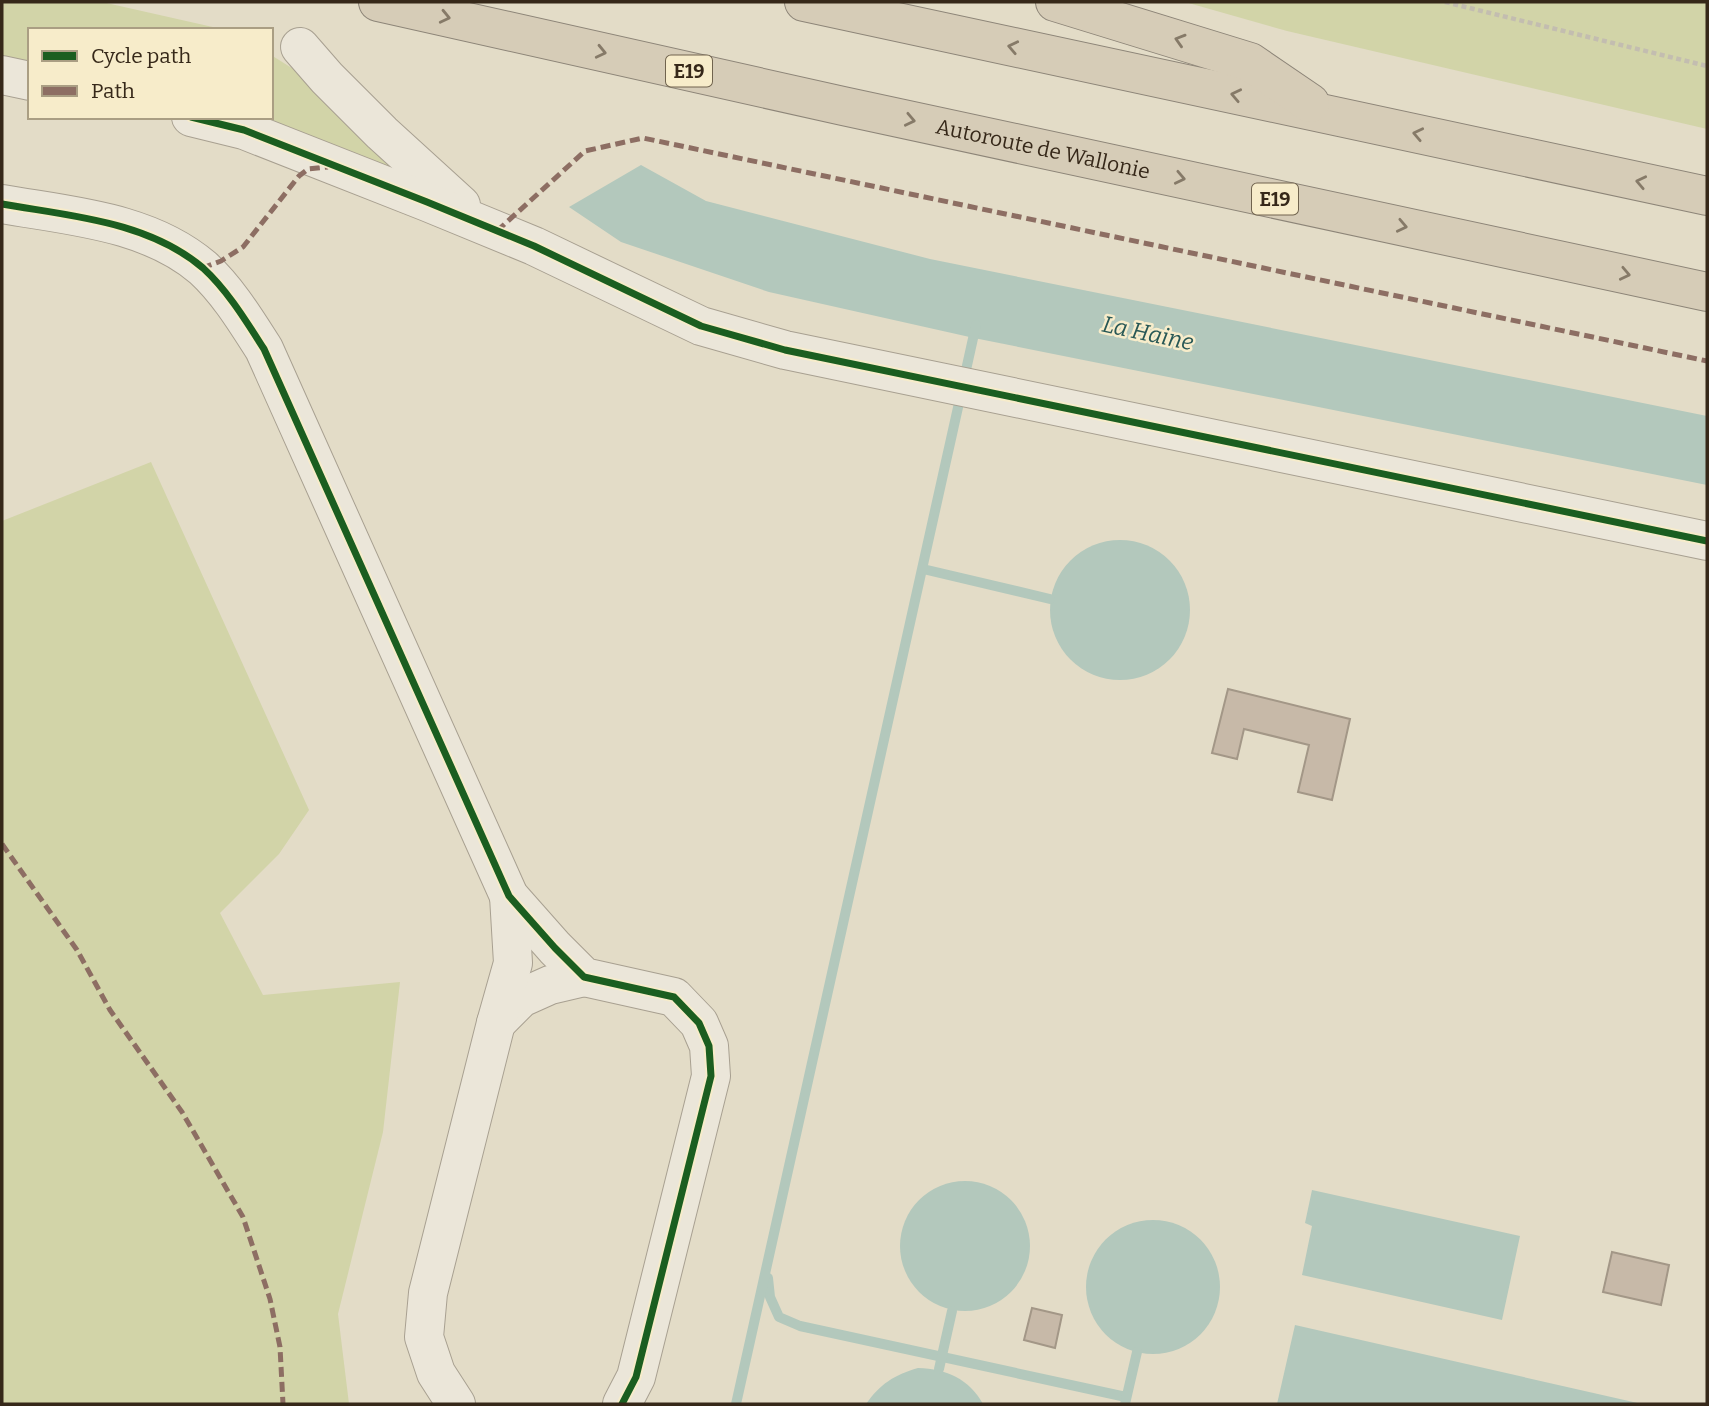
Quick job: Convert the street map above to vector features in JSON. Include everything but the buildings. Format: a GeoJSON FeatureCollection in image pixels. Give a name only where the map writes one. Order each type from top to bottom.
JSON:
{"type":"FeatureCollection","features":[{"type":"Feature","properties":{"kind":"highway","name":"Autoroute de Wallonie"},"geometry":{"type":"LineString","coordinates":[[378,2],[1707,292]]}},
{"type":"Feature","properties":{"kind":"highway"},"geometry":{"type":"LineString","coordinates":[[804,2],[1707,196]]}},
{"type":"Feature","properties":{"kind":"highway"},"geometry":{"type":"LineString","coordinates":[[1055,2],[1250,62],[1326,114]]}},
{"type":"Feature","properties":{"kind":"street"},"geometry":{"type":"LineString","coordinates":[[300,47],[327,78],[448,196],[497,231]]}},
{"type":"Feature","properties":{"kind":"street"},"geometry":{"type":"LineString","coordinates":[[2,75],[28,81]]}},
{"type":"Feature","properties":{"kind":"street"},"geometry":{"type":"LineString","coordinates":[[199,119],[244,130],[534,246],[701,326],[785,350],[1707,541]]}},
{"type":"Feature","properties":{"kind":"street"},"geometry":{"type":"LineString","coordinates":[[2,204],[73,216],[144,234],[168,245],[202,268],[232,300],[264,349],[509,896],[584,977]]}},
{"type":"Feature","properties":{"kind":"street"},"geometry":{"type":"LineString","coordinates":[[456,1404],[436,1373],[424,1337],[428,1293],[513,963],[509,896]]}},
{"type":"Feature","properties":{"kind":"street"},"geometry":{"type":"LineString","coordinates":[[496,1023],[521,998],[550,985],[584,977],[674,997],[699,1023],[709,1045],[711,1076],[708,1089],[636,1377],[621,1404]]}},
{"type":"Feature","properties":{"kind":"path"},"geometry":{"type":"LineString","coordinates":[[1445,2],[1707,66]]}},
{"type":"Feature","properties":{"kind":"green space"},"geometry":{"type":"Polygon","coordinates":[[[2,2],[102,2],[217,28],[28,28],[28,75],[2,69],[2,2]]]}},
{"type":"Feature","properties":{"kind":"green space"},"geometry":{"type":"Polygon","coordinates":[[[1185,2],[1707,2],[1707,129],[1287,31],[1185,2]]]}},
{"type":"Feature","properties":{"kind":"green space"},"geometry":{"type":"Polygon","coordinates":[[[273,56],[303,75],[426,193],[230,119],[273,119],[273,56]]]}},
{"type":"Feature","properties":{"kind":"green space"},"geometry":{"type":"Polygon","coordinates":[[[151,462],[309,810],[279,854],[220,913],[263,995],[400,982],[383,1132],[338,1314],[349,1404],[2,1404],[2,521],[151,462]]]}},
{"type":"Feature","properties":{"kind":"water","name":"La Haine"},"geometry":{"type":"Polygon","coordinates":[[[641,165],[706,201],[930,259],[1707,416],[1707,485],[974,338],[769,292],[621,242],[569,207],[641,165]]]}},
{"type":"Feature","properties":{"kind":"water"},"geometry":{"type":"Polygon","coordinates":[[[1120,540],[1147,545],[1170,560],[1185,583],[1190,610],[1185,637],[1170,660],[1147,675],[1120,680],[1093,675],[1070,660],[1055,637],[1050,610],[1055,583],[1070,560],[1093,545],[1120,540]]]}},
{"type":"Feature","properties":{"kind":"water"},"geometry":{"type":"Polygon","coordinates":[[[965,1181],[990,1186],[1011,1200],[1025,1221],[1030,1246],[1025,1271],[1011,1292],[990,1306],[965,1311],[940,1306],[919,1292],[905,1271],[900,1246],[905,1221],[919,1200],[940,1186],[965,1181]]]}},
{"type":"Feature","properties":{"kind":"water"},"geometry":{"type":"Polygon","coordinates":[[[1312,1190],[1520,1236],[1502,1320],[1302,1275],[1312,1226],[1305,1223],[1312,1190]]]}},
{"type":"Feature","properties":{"kind":"water"},"geometry":{"type":"Polygon","coordinates":[[[1153,1220],[1179,1225],[1200,1240],[1215,1261],[1220,1287],[1215,1313],[1200,1334],[1179,1349],[1153,1354],[1127,1349],[1106,1334],[1091,1313],[1086,1287],[1091,1261],[1106,1240],[1127,1225],[1153,1220]]]}},
{"type":"Feature","properties":{"kind":"water"},"geometry":{"type":"Polygon","coordinates":[[[1295,1325],[1642,1404],[1277,1404],[1295,1325]]]}},
{"type":"Feature","properties":{"kind":"water"},"geometry":{"type":"Polygon","coordinates":[[[918,1368],[956,1377],[971,1388],[983,1404],[866,1404],[888,1381],[918,1368]]]}},
{"type":"Feature","properties":{"kind":"waterway"},"geometry":{"type":"LineString","coordinates":[[964,379],[976,325]]}},
{"type":"Feature","properties":{"kind":"waterway"},"geometry":{"type":"LineString","coordinates":[[736,1404],[961,394]]}},
{"type":"Feature","properties":{"kind":"waterway"},"geometry":{"type":"LineString","coordinates":[[923,569],[1050,599]]}},
{"type":"Feature","properties":{"kind":"waterway"},"geometry":{"type":"LineString","coordinates":[[768,1278],[770,1297],[779,1317],[800,1326],[1126,1397]]}},
{"type":"Feature","properties":{"kind":"waterway"},"geometry":{"type":"LineString","coordinates":[[939,1369],[952,1311]]}},
{"type":"Feature","properties":{"kind":"waterway"},"geometry":{"type":"LineString","coordinates":[[1125,1404],[1137,1352]]}},
{"type":"Feature","properties":{"kind":"marked path"},"geometry":{"type":"LineString","coordinates":[[497,231],[585,151],[643,138],[1707,361]]}},
{"type":"Feature","properties":{"kind":"marked path"},"geometry":{"type":"LineString","coordinates":[[202,268],[221,261],[243,247],[299,176],[308,169],[328,167]]}},
{"type":"Feature","properties":{"kind":"marked path"},"geometry":{"type":"LineString","coordinates":[[2,844],[77,950],[110,1010],[182,1112],[243,1217],[270,1299],[280,1347],[283,1404]]}},
{"type":"Feature","properties":{"kind":"cycle path"},"geometry":{"type":"LineString","coordinates":[[199,119],[244,130],[534,246],[701,326],[785,350],[1707,541]]}},
{"type":"Feature","properties":{"kind":"cycle path"},"geometry":{"type":"LineString","coordinates":[[2,204],[81,217],[133,230],[181,252],[221,286],[264,349],[509,896],[584,977],[674,997],[699,1023],[709,1046],[711,1076],[636,1377],[622,1404]]}}]}
